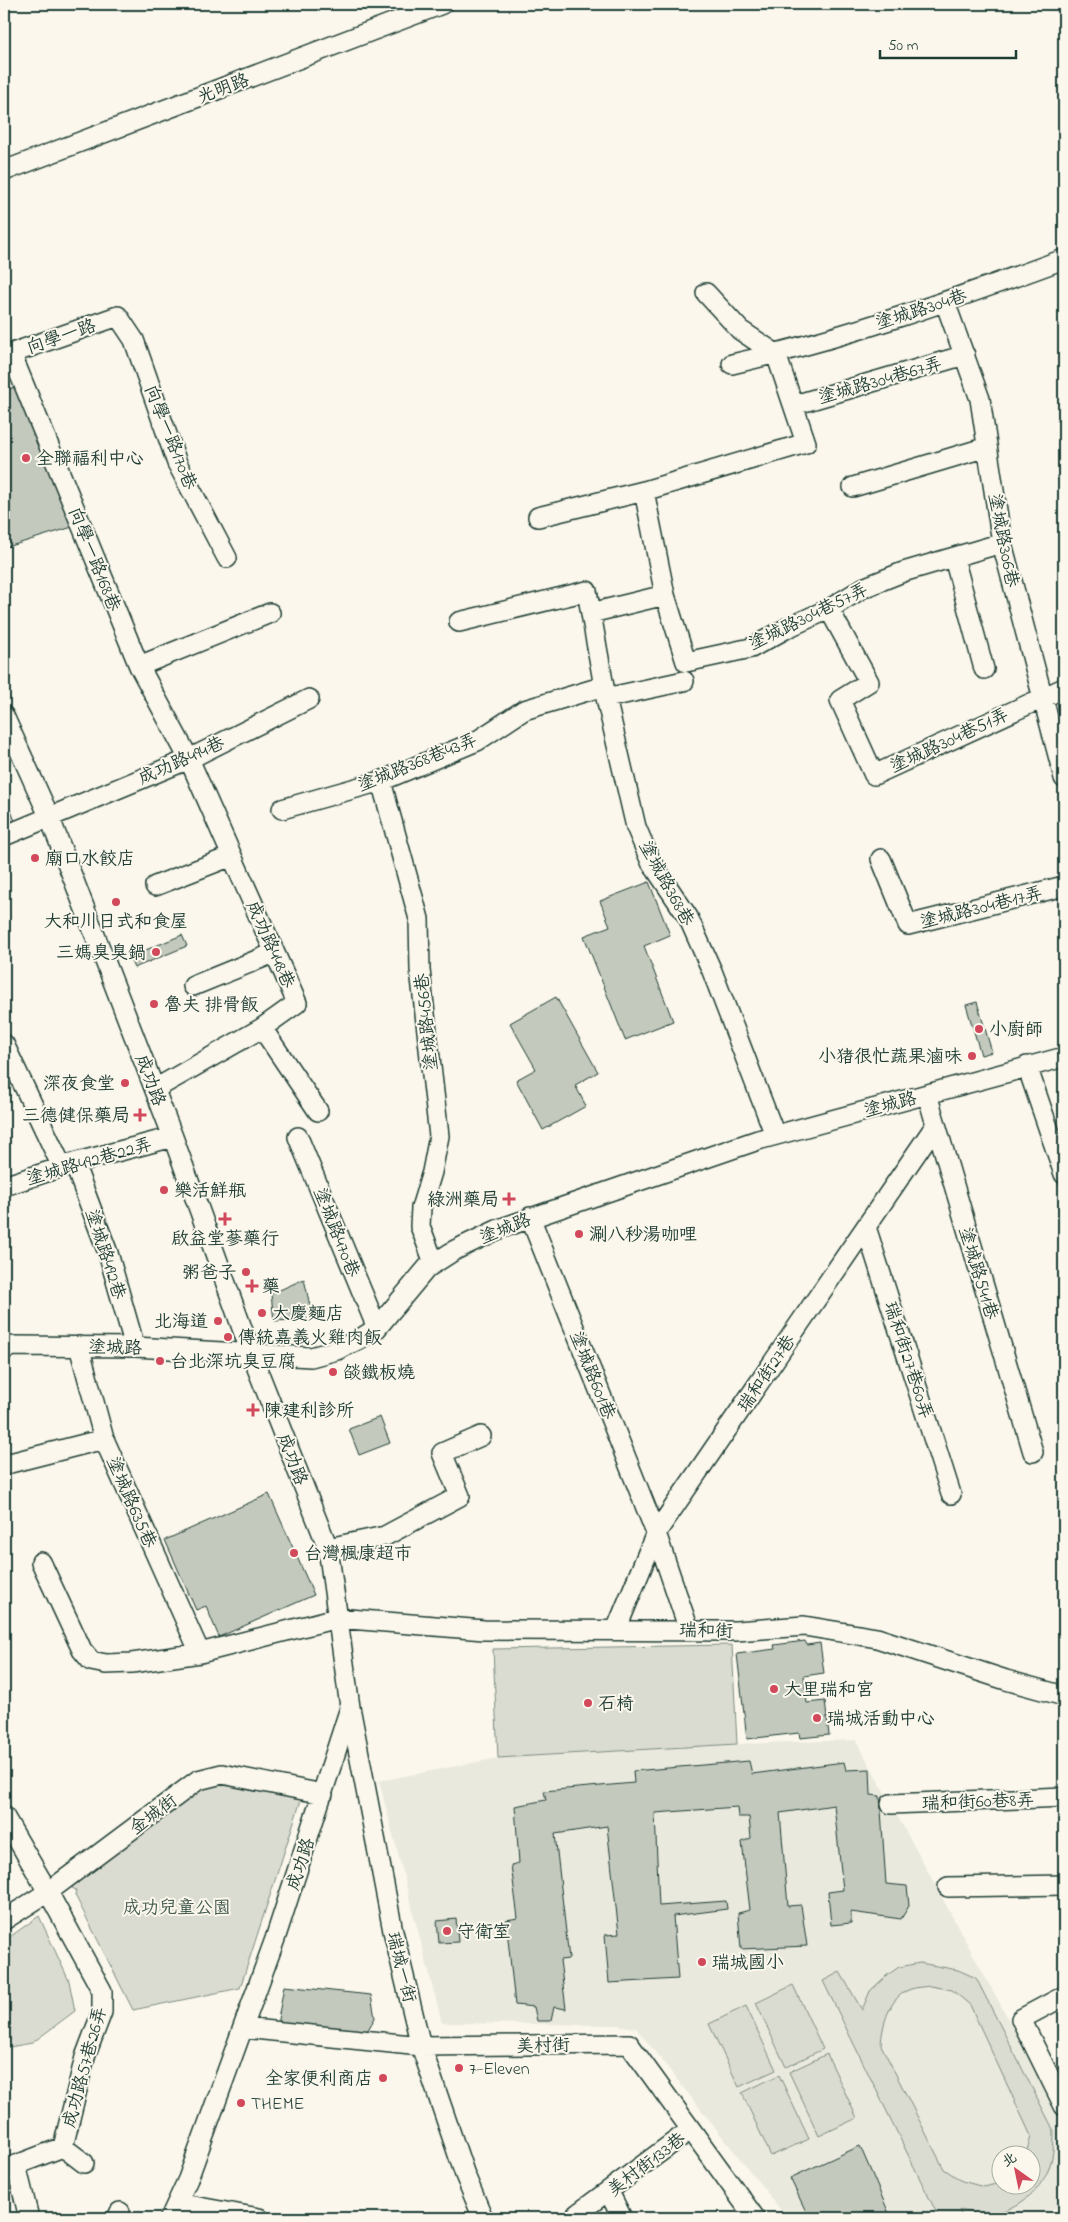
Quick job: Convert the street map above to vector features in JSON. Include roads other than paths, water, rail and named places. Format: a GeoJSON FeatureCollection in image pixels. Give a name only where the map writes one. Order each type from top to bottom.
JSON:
{"type":"FeatureCollection","features":[{"type":"Feature","properties":{"kind":"street","name":"光明路"},"geometry":{"type":"LineString","coordinates":[[4,170],[442,4]]}},
{"type":"Feature","properties":{"kind":"street","name":"塗城路304巷"},"geometry":{"type":"LineString","coordinates":[[732,364],[776,354],[945,302],[1064,259]]}},
{"type":"Feature","properties":{"kind":"street"},"geometry":{"type":"LineString","coordinates":[[538,517],[644,491],[806,443],[776,354],[740,330],[706,293]]}},
{"type":"Feature","properties":{"kind":"street","name":"塗城路306巷"},"geometry":{"type":"LineString","coordinates":[[945,302],[980,400],[1002,543],[1064,778]]}},
{"type":"Feature","properties":{"kind":"street","name":"向學一路"},"geometry":{"type":"LineString","coordinates":[[7,355],[118,316]]}},
{"type":"Feature","properties":{"kind":"street","name":"向學一路170巷"},"geometry":{"type":"LineString","coordinates":[[118,316],[134,340],[178,463],[227,558]]}},
{"type":"Feature","properties":{"kind":"street","name":"向學一路168巷"},"geometry":{"type":"LineString","coordinates":[[7,355],[139,666],[189,759]]}},
{"type":"Feature","properties":{"kind":"street","name":"塗城路304巷67弄"},"geometry":{"type":"LineString","coordinates":[[794,405],[965,355]]}},
{"type":"Feature","properties":{"kind":"street"},"geometry":{"type":"LineString","coordinates":[[852,487],[987,447]]}},
{"type":"Feature","properties":{"kind":"street","name":"塗城路304巷57弄"},"geometry":{"type":"LineString","coordinates":[[644,491],[665,595],[686,662],[751,648],[789,627],[829,609],[863,588],[887,578],[1002,543]]}},
{"type":"Feature","properties":{"kind":"street"},"geometry":{"type":"LineString","coordinates":[[954,558],[984,670]]}},
{"type":"Feature","properties":{"kind":"street","name":"塗城路368巷"},"geometry":{"type":"LineString","coordinates":[[459,622],[587,591],[605,692],[636,827],[651,862],[688,917],[712,970],[775,1136]]}},
{"type":"Feature","properties":{"kind":"street"},"geometry":{"type":"LineString","coordinates":[[591,613],[665,595]]}},
{"type":"Feature","properties":{"kind":"street","name":"塗城路304巷51弄"},"geometry":{"type":"LineString","coordinates":[[829,609],[869,682],[840,700],[874,774],[1042,698]]}},
{"type":"Feature","properties":{"kind":"street"},"geometry":{"type":"LineString","coordinates":[[139,666],[270,613]]}},
{"type":"Feature","properties":{"kind":"street","name":"塗城路368巷43弄"},"geometry":{"type":"LineString","coordinates":[[282,809],[381,781],[477,741],[524,710],[605,692],[684,680]]}},
{"type":"Feature","properties":{"kind":"street"},"geometry":{"type":"LineString","coordinates":[[1042,698],[1064,688]]}},
{"type":"Feature","properties":{"kind":"street","name":"成功路494巷"},"geometry":{"type":"LineString","coordinates":[[4,836],[189,759],[309,699]]}},
{"type":"Feature","properties":{"kind":"street","name":"成功路"},"geometry":{"type":"LineString","coordinates":[[4,716],[49,816],[174,1137],[252,1353],[328,1548],[350,1707],[275,1939],[188,2179],[174,2211]]}},
{"type":"Feature","properties":{"kind":"street","name":"成功路448巷"},"geometry":{"type":"LineString","coordinates":[[155,1089],[262,1028],[298,1003],[274,953],[189,759]]}},
{"type":"Feature","properties":{"kind":"street","name":"塗城路456巷"},"geometry":{"type":"LineString","coordinates":[[381,781],[419,919],[420,970],[439,1136],[422,1208],[420,1226],[434,1263]]}},
{"type":"Feature","properties":{"kind":"street"},"geometry":{"type":"LineString","coordinates":[[155,886],[232,856]]}},
{"type":"Feature","properties":{"kind":"street","name":"塗城路304巷17弄"},"geometry":{"type":"LineString","coordinates":[[881,859],[908,925],[1064,886]]}},
{"type":"Feature","properties":{"kind":"street"},"geometry":{"type":"LineString","coordinates":[[193,986],[274,953]]}},
{"type":"Feature","properties":{"kind":"street"},"geometry":{"type":"LineString","coordinates":[[262,1028],[318,1111]]}},
{"type":"Feature","properties":{"kind":"street","name":"塗城路492巷"},"geometry":{"type":"LineString","coordinates":[[4,1044],[68,1165],[108,1253],[134,1346]]}},
{"type":"Feature","properties":{"kind":"street","name":"塗城路"},"geometry":{"type":"LineString","coordinates":[[4,1349],[13,1346],[134,1346],[311,1357],[336,1350],[377,1328],[427,1268],[434,1263],[475,1240],[530,1217],[775,1136],[1064,1057]]}},
{"type":"Feature","properties":{"kind":"street"},"geometry":{"type":"LineString","coordinates":[[1027,1066],[1064,1174]]}},
{"type":"Feature","properties":{"kind":"street","name":"塗城路541巷"},"geometry":{"type":"LineString","coordinates":[[927,1094],[1033,1452]]}},
{"type":"Feature","properties":{"kind":"street","name":"瑞和街27巷"},"geometry":{"type":"LineString","coordinates":[[616,1630],[656,1534],[935,1126]]}},
{"type":"Feature","properties":{"kind":"street","name":"塗城路492巷22弄"},"geometry":{"type":"LineString","coordinates":[[4,1186],[68,1165],[174,1137]]}},
{"type":"Feature","properties":{"kind":"street","name":"塗城路470巷"},"geometry":{"type":"LineString","coordinates":[[298,1137],[377,1328]]}},
{"type":"Feature","properties":{"kind":"street","name":"塗城路601巷"},"geometry":{"type":"LineString","coordinates":[[530,1217],[656,1534],[689,1630]]}},
{"type":"Feature","properties":{"kind":"street","name":"瑞和街27巷60弄"},"geometry":{"type":"LineString","coordinates":[[866,1226],[951,1494]]}},
{"type":"Feature","properties":{"kind":"street","name":"塗城路635巷"},"geometry":{"type":"LineString","coordinates":[[79,1346],[104,1439],[200,1653]]}},
{"type":"Feature","properties":{"kind":"street"},"geometry":{"type":"LineString","coordinates":[[328,1548],[385,1536],[460,1496],[442,1453],[481,1436]]}},
{"type":"Feature","properties":{"kind":"street"},"geometry":{"type":"LineString","coordinates":[[7,1464],[104,1439]]}},
{"type":"Feature","properties":{"kind":"street","name":"瑞和街"},"geometry":{"type":"LineString","coordinates":[[41,1562],[82,1650],[91,1661],[106,1664],[132,1663],[200,1653],[338,1618],[484,1630],[736,1631],[804,1626],[877,1638],[1006,1680],[1064,1696]]}},
{"type":"Feature","properties":{"kind":"street","name":"瑞城一街"},"geometry":{"type":"LineString","coordinates":[[350,1707],[393,1931],[421,2046],[465,2175],[483,2218]]}},
{"type":"Feature","properties":{"kind":"street","name":"金城街"},"geometry":{"type":"LineString","coordinates":[[4,1920],[48,1892],[198,1780],[222,1774],[322,1794]]}},
{"type":"Feature","properties":{"kind":"street","name":"瑞和街60巷8弄"},"geometry":{"type":"LineString","coordinates":[[891,1804],[1064,1798]]}},
{"type":"Feature","properties":{"kind":"street","name":"成功路57巷26弄"},"geometry":{"type":"LineString","coordinates":[[4,1816],[102,1992],[102,2012],[85,2058],[63,2147],[10,2166],[29,2218]]}},
{"type":"Feature","properties":{"kind":"street"},"geometry":{"type":"LineString","coordinates":[[948,1887],[1064,1885]]}},
{"type":"Feature","properties":{"kind":"street"},"geometry":{"type":"LineString","coordinates":[[1064,1996],[1021,2019],[1064,2106]]}},
{"type":"Feature","properties":{"kind":"street","name":"美村街"},"geometry":{"type":"LineString","coordinates":[[243,2028],[421,2046],[629,2044],[755,2218]]}},
{"type":"Feature","properties":{"kind":"street","name":"美村街133巷"},"geometry":{"type":"LineString","coordinates":[[577,2214],[690,2130]]}},
{"type":"Feature","properties":{"kind":"street"},"geometry":{"type":"LineString","coordinates":[[63,2147],[84,2164]]}},
{"type":"Feature","properties":{"kind":"street"},"geometry":{"type":"LineString","coordinates":[[609,2192],[622,2218]]}},
{"type":"Feature","properties":{"kind":"street"},"geometry":{"type":"LineString","coordinates":[[174,2211],[259,2218]]}},
{"type":"Feature","properties":{"kind":"place","name":"全聯福利中心"},"geometry":{"type":"Point","coordinates":[26,458]}},
{"type":"Feature","properties":{"kind":"place","name":"廟口水餃店"},"geometry":{"type":"Point","coordinates":[35,858]}},
{"type":"Feature","properties":{"kind":"place","name":"大和川日式和食屋"},"geometry":{"type":"Point","coordinates":[116,902]}},
{"type":"Feature","properties":{"kind":"place","name":"三媽臭臭鍋"},"geometry":{"type":"Point","coordinates":[156,952]}},
{"type":"Feature","properties":{"kind":"place","name":"魯夫 排骨飯"},"geometry":{"type":"Point","coordinates":[154,1004]}},
{"type":"Feature","properties":{"kind":"place","name":"小廚師"},"geometry":{"type":"Point","coordinates":[979,1029]}},
{"type":"Feature","properties":{"kind":"place","name":"小猪很忙蔬果滷味"},"geometry":{"type":"Point","coordinates":[972,1056]}},
{"type":"Feature","properties":{"kind":"place","name":"深夜食堂"},"geometry":{"type":"Point","coordinates":[125,1083]}},
{"type":"Feature","properties":{"kind":"place","name":"三德健保藥局"},"geometry":{"type":"Point","coordinates":[140,1115]}},
{"type":"Feature","properties":{"kind":"place","name":"樂活鮮瓶"},"geometry":{"type":"Point","coordinates":[164,1190]}},
{"type":"Feature","properties":{"kind":"place","name":"綠洲藥局"},"geometry":{"type":"Point","coordinates":[509,1199]}},
{"type":"Feature","properties":{"kind":"place","name":"啟益堂蔘藥行"},"geometry":{"type":"Point","coordinates":[225,1219]}},
{"type":"Feature","properties":{"kind":"place","name":"涮八秒湯咖哩"},"geometry":{"type":"Point","coordinates":[579,1234]}},
{"type":"Feature","properties":{"kind":"place","name":"粥爸子"},"geometry":{"type":"Point","coordinates":[246,1272]}},
{"type":"Feature","properties":{"kind":"place","name":"藥"},"geometry":{"type":"Point","coordinates":[252,1286]}},
{"type":"Feature","properties":{"kind":"place","name":"大慶麵店"},"geometry":{"type":"Point","coordinates":[262,1313]}},
{"type":"Feature","properties":{"kind":"place","name":"北海道"},"geometry":{"type":"Point","coordinates":[218,1321]}},
{"type":"Feature","properties":{"kind":"place","name":"傳統嘉義火雞肉飯"},"geometry":{"type":"Point","coordinates":[228,1337]}},
{"type":"Feature","properties":{"kind":"place","name":"台北深坑臭豆腐"},"geometry":{"type":"Point","coordinates":[160,1361]}},
{"type":"Feature","properties":{"kind":"place","name":"燄鐵板燒"},"geometry":{"type":"Point","coordinates":[333,1372]}},
{"type":"Feature","properties":{"kind":"place","name":"陳建利診所"},"geometry":{"type":"Point","coordinates":[253,1410]}},
{"type":"Feature","properties":{"kind":"place","name":"台灣楓康超市"},"geometry":{"type":"Point","coordinates":[294,1553]}},
{"type":"Feature","properties":{"kind":"place","name":"大里瑞和宮"},"geometry":{"type":"Point","coordinates":[774,1689]}},
{"type":"Feature","properties":{"kind":"place","name":"石椅"},"geometry":{"type":"Point","coordinates":[588,1703]}},
{"type":"Feature","properties":{"kind":"place","name":"瑞城活動中心"},"geometry":{"type":"Point","coordinates":[817,1718]}},
{"type":"Feature","properties":{"kind":"place","name":"守衛室"},"geometry":{"type":"Point","coordinates":[447,1931]}},
{"type":"Feature","properties":{"kind":"place","name":"瑞城國小"},"geometry":{"type":"Point","coordinates":[702,1962]}},
{"type":"Feature","properties":{"kind":"place","name":"7-Eleven"},"geometry":{"type":"Point","coordinates":[459,2068]}},
{"type":"Feature","properties":{"kind":"place","name":"全家便利商店"},"geometry":{"type":"Point","coordinates":[383,2078]}},
{"type":"Feature","properties":{"kind":"place","name":"THEME"},"geometry":{"type":"Point","coordinates":[241,2103]}},
{"type":"Feature","properties":{"kind":"park label","name":"成功兒童公園"},"geometry":{"type":"Point","coordinates":[177,1907]}}]}
